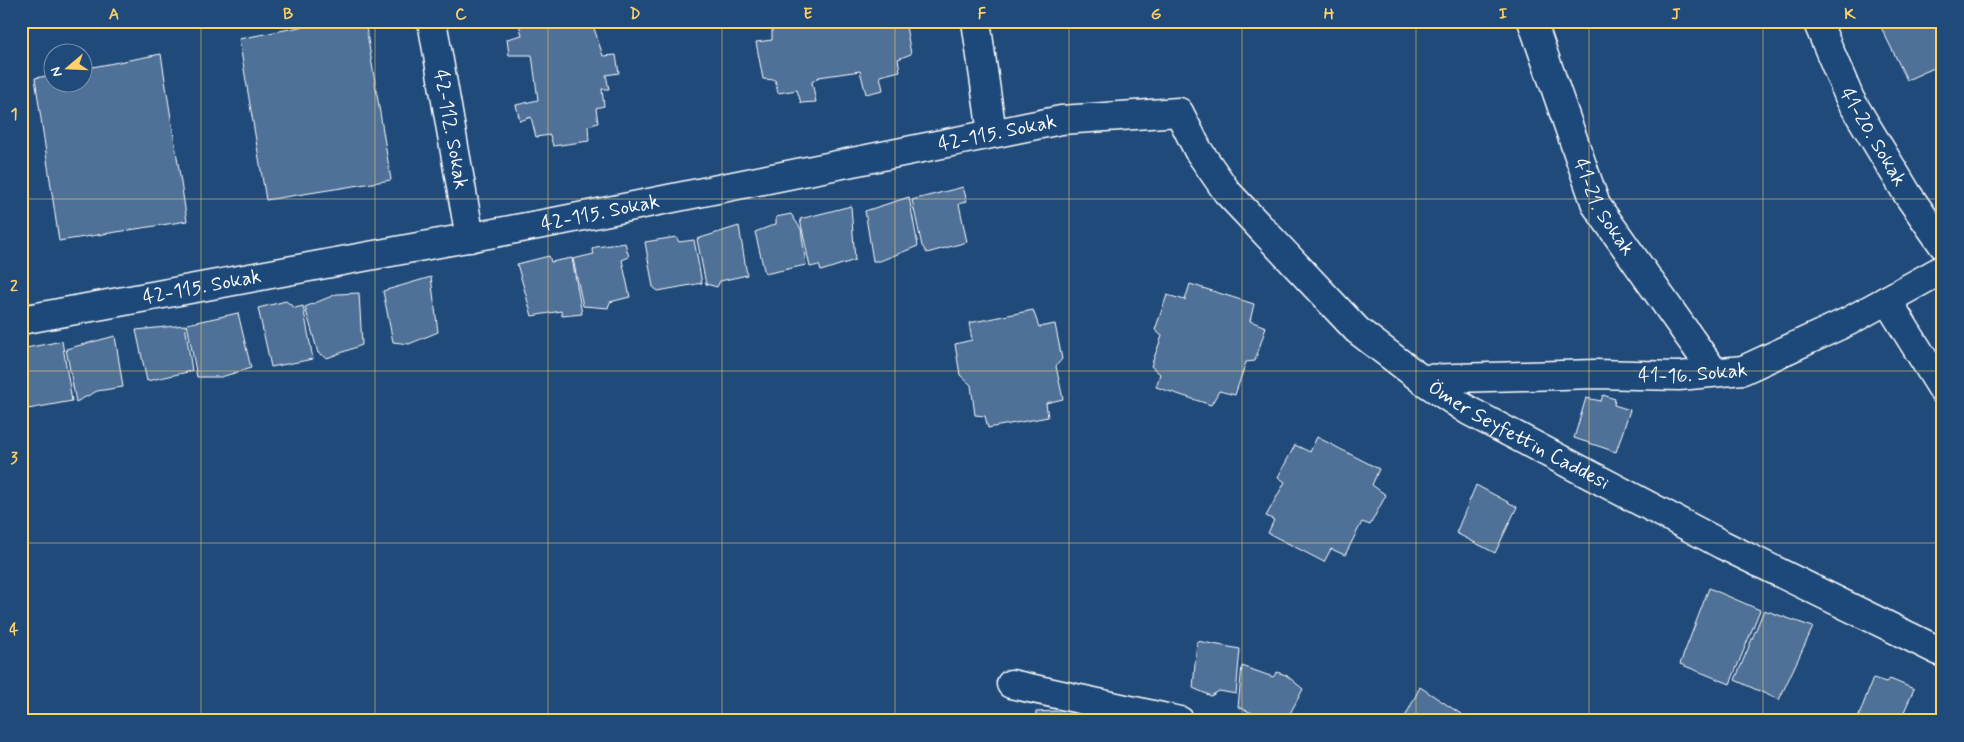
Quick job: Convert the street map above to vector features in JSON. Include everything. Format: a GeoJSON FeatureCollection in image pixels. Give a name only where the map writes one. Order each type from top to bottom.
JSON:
{"type":"FeatureCollection","features":[{"type":"Feature","properties":{"kind":"street","name":"42-112. Sokak"},"geometry":{"type":"LineString","coordinates":[[432,21],[470,238]]}},
{"type":"Feature","properties":{"kind":"street"},"geometry":{"type":"LineString","coordinates":[[976,21],[992,133]]}},
{"type":"Feature","properties":{"kind":"street","name":"41-21. Sokak"},"geometry":{"type":"LineString","coordinates":[[1532,21],[1596,205],[1714,372]]}},
{"type":"Feature","properties":{"kind":"street","name":"41-20. Sokak"},"geometry":{"type":"LineString","coordinates":[[1817,21],[1850,99],[1908,195],[1943,245]]}},
{"type":"Feature","properties":{"kind":"street","name":"42-115. Sokak"},"geometry":{"type":"LineString","coordinates":[[21,320],[470,238],[1061,120],[1179,112]]}},
{"type":"Feature","properties":{"kind":"street","name":"Ömer Seyfettin Caddesi"},"geometry":{"type":"LineString","coordinates":[[1179,112],[1198,150],[1227,192],[1356,330],[1421,378],[1469,411],[1696,531],[1943,653]]}},
{"type":"Feature","properties":{"kind":"street","name":"41-16. Sokak"},"geometry":{"type":"LineString","coordinates":[[1421,378],[1595,374],[1679,376],[1743,370],[1849,321],[1943,269]]}},
{"type":"Feature","properties":{"kind":"street"},"geometry":{"type":"LineString","coordinates":[[1887,300],[1943,390]]}},
{"type":"Feature","properties":{"kind":"street"},"geometry":{"type":"LineString","coordinates":[[1012,684],[1180,721]]}},
{"type":"Feature","properties":{"kind":"building"},"geometry":{"type":"Polygon","coordinates":[[[330,21],[365,21],[391,180],[266,200],[239,39],[330,21]]]}},
{"type":"Feature","properties":{"kind":"building"},"geometry":{"type":"Polygon","coordinates":[[[518,21],[583,21],[584,25],[593,25],[603,56],[616,55],[619,73],[606,75],[609,89],[602,89],[604,106],[596,108],[598,123],[588,126],[589,141],[553,146],[550,135],[536,137],[531,117],[520,121],[516,105],[538,100],[532,55],[509,55],[507,39],[522,35],[518,21]]]}},
{"type":"Feature","properties":{"kind":"building"},"geometry":{"type":"Polygon","coordinates":[[[787,21],[905,21],[911,54],[898,59],[900,71],[880,76],[883,90],[866,94],[860,71],[819,77],[812,82],[816,102],[801,103],[797,90],[778,93],[775,80],[763,79],[756,42],[772,40],[772,28],[786,27],[787,21]]]}},
{"type":"Feature","properties":{"kind":"building"},"geometry":{"type":"Polygon","coordinates":[[[1878,21],[1943,21],[1943,64],[1907,80],[1878,21]]]}},
{"type":"Feature","properties":{"kind":"building"},"geometry":{"type":"Polygon","coordinates":[[[161,54],[187,221],[59,241],[35,78],[42,77],[42,92],[92,92],[92,67],[161,54]]]}},
{"type":"Feature","properties":{"kind":"building"},"geometry":{"type":"Polygon","coordinates":[[[963,187],[967,201],[959,204],[967,242],[927,253],[922,246],[912,200],[963,187]]]}},
{"type":"Feature","properties":{"kind":"building"},"geometry":{"type":"Polygon","coordinates":[[[909,197],[918,246],[880,261],[873,261],[865,211],[909,197]]]}},
{"type":"Feature","properties":{"kind":"building"},"geometry":{"type":"Polygon","coordinates":[[[851,206],[855,260],[821,271],[819,265],[810,267],[800,219],[851,206]]]}},
{"type":"Feature","properties":{"kind":"building"},"geometry":{"type":"Polygon","coordinates":[[[791,214],[801,229],[806,265],[765,274],[755,232],[776,224],[776,217],[791,214]]]}},
{"type":"Feature","properties":{"kind":"building"},"geometry":{"type":"Polygon","coordinates":[[[739,226],[747,275],[720,281],[717,287],[706,284],[697,239],[739,226]]]}},
{"type":"Feature","properties":{"kind":"building"},"geometry":{"type":"Polygon","coordinates":[[[676,237],[679,242],[694,240],[702,283],[658,291],[653,287],[645,242],[676,237]]]}},
{"type":"Feature","properties":{"kind":"building"},"geometry":{"type":"Polygon","coordinates":[[[625,243],[629,257],[622,260],[630,297],[610,302],[608,308],[583,306],[573,259],[594,254],[592,249],[596,247],[625,243]]]}},
{"type":"Feature","properties":{"kind":"building"},"geometry":{"type":"Polygon","coordinates":[[[549,256],[551,262],[572,258],[582,314],[562,316],[561,311],[532,316],[517,264],[549,256]]]}},
{"type":"Feature","properties":{"kind":"building"},"geometry":{"type":"Polygon","coordinates":[[[431,277],[438,332],[409,344],[393,342],[383,291],[431,277]]]}},
{"type":"Feature","properties":{"kind":"building"},"geometry":{"type":"Polygon","coordinates":[[[1190,284],[1254,304],[1250,321],[1266,327],[1255,361],[1246,362],[1235,395],[1219,391],[1211,405],[1156,387],[1160,374],[1151,366],[1162,336],[1155,330],[1167,295],[1185,300],[1190,284]]]}},
{"type":"Feature","properties":{"kind":"building"},"geometry":{"type":"Polygon","coordinates":[[[359,293],[362,345],[327,358],[318,353],[305,307],[337,294],[359,293]]]}},
{"type":"Feature","properties":{"kind":"building"},"geometry":{"type":"Polygon","coordinates":[[[286,301],[295,308],[303,306],[313,359],[271,367],[258,308],[286,301]]]}},
{"type":"Feature","properties":{"kind":"building"},"geometry":{"type":"Polygon","coordinates":[[[1033,310],[1039,327],[1055,324],[1062,359],[1056,366],[1063,399],[1046,403],[1048,417],[988,428],[985,416],[975,415],[971,385],[960,375],[955,344],[972,340],[969,323],[1033,310]]]}},
{"type":"Feature","properties":{"kind":"building"},"geometry":{"type":"Polygon","coordinates":[[[238,313],[251,368],[221,377],[197,377],[187,324],[238,313]]]}},
{"type":"Feature","properties":{"kind":"building"},"geometry":{"type":"Polygon","coordinates":[[[185,325],[192,371],[147,381],[136,330],[185,325]]]}},
{"type":"Feature","properties":{"kind":"building"},"geometry":{"type":"Polygon","coordinates":[[[115,336],[123,387],[97,391],[76,402],[66,349],[115,336]]]}},
{"type":"Feature","properties":{"kind":"building"},"geometry":{"type":"Polygon","coordinates":[[[62,341],[72,401],[28,409],[21,366],[21,349],[62,341]]]}},
{"type":"Feature","properties":{"kind":"building"},"geometry":{"type":"Polygon","coordinates":[[[1603,395],[1615,399],[1614,405],[1630,410],[1616,452],[1574,438],[1586,398],[1601,401],[1603,395]]]}},
{"type":"Feature","properties":{"kind":"building"},"geometry":{"type":"Polygon","coordinates":[[[1317,437],[1379,469],[1372,485],[1386,495],[1370,525],[1362,522],[1345,555],[1331,549],[1324,562],[1268,533],[1274,520],[1266,516],[1285,482],[1278,477],[1295,445],[1310,452],[1317,437]]]}},
{"type":"Feature","properties":{"kind":"building"},"geometry":{"type":"Polygon","coordinates":[[[1476,485],[1517,507],[1495,553],[1456,533],[1476,485]]]}},
{"type":"Feature","properties":{"kind":"building"},"geometry":{"type":"Polygon","coordinates":[[[1709,588],[1760,610],[1730,684],[1680,664],[1709,588]]]}},
{"type":"Feature","properties":{"kind":"building"},"geometry":{"type":"Polygon","coordinates":[[[1764,610],[1813,627],[1779,700],[1735,680],[1764,610]]]}},
{"type":"Feature","properties":{"kind":"building"},"geometry":{"type":"Polygon","coordinates":[[[1197,641],[1240,649],[1236,694],[1219,691],[1211,696],[1193,688],[1197,641]]]}},
{"type":"Feature","properties":{"kind":"building"},"geometry":{"type":"Polygon","coordinates":[[[1242,666],[1273,677],[1277,672],[1286,675],[1303,689],[1286,721],[1271,721],[1238,707],[1242,666]]]}},
{"type":"Feature","properties":{"kind":"building"},"geometry":{"type":"Polygon","coordinates":[[[1873,678],[1886,682],[1890,679],[1914,689],[1900,721],[1857,721],[1873,678]]]}},
{"type":"Feature","properties":{"kind":"building"},"geometry":{"type":"Polygon","coordinates":[[[1420,687],[1461,714],[1457,721],[1403,721],[1420,687]]]}},
{"type":"Feature","properties":{"kind":"building"},"geometry":{"type":"Polygon","coordinates":[[[1056,711],[1080,721],[1035,721],[1036,712],[1056,711]]]}}]}
